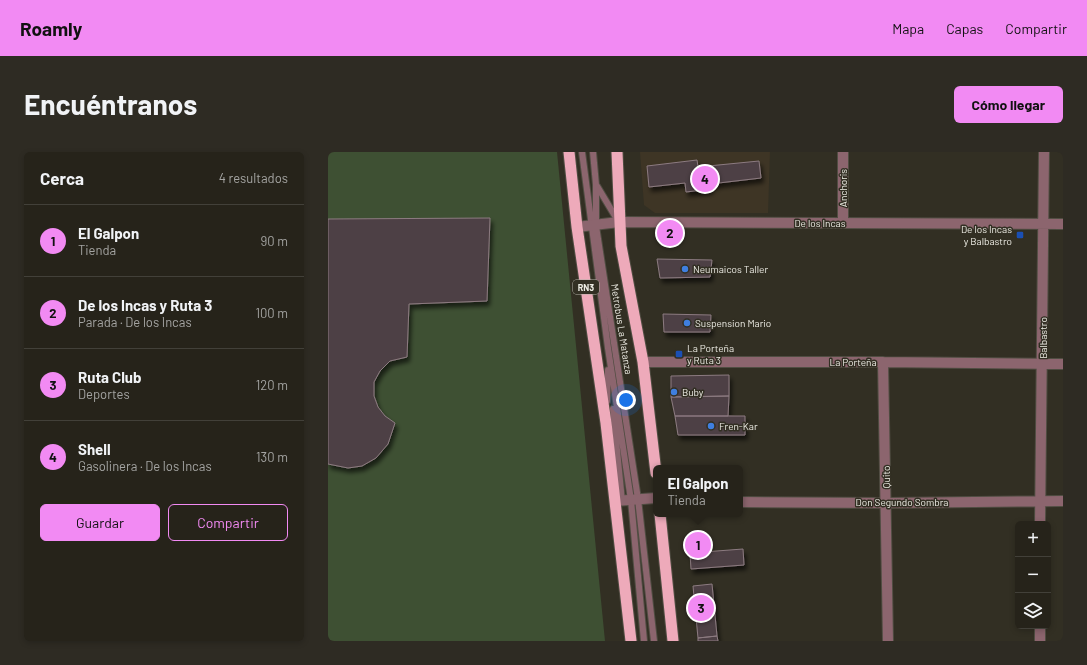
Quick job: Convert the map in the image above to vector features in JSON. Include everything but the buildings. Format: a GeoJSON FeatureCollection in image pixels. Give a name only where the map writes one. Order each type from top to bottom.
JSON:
{"type":"FeatureCollection","features":[{"type":"Feature","properties":{"kind":"highway","name":"RN3"},"geometry":{"type":"LineString","coordinates":[[569,152],[577,228],[606,423],[627,500],[631,641]]}},
{"type":"Feature","properties":{"kind":"highway"},"geometry":{"type":"LineString","coordinates":[[617,152],[619,222],[643,362],[655,465]]}},
{"type":"Feature","properties":{"kind":"highway"},"geometry":{"type":"LineString","coordinates":[[660,517],[673,641]]}},
{"type":"Feature","properties":{"kind":"street","name":"Anchoris"},"geometry":{"type":"LineString","coordinates":[[843,152],[843,224]]}},
{"type":"Feature","properties":{"kind":"street","name":"Balbastro"},"geometry":{"type":"LineString","coordinates":[[1040,521],[1043,364],[1044,152]]}},
{"type":"Feature","properties":{"kind":"street","name":"De los Incas"},"geometry":{"type":"LineString","coordinates":[[577,228],[619,222],[1063,224]]}},
{"type":"Feature","properties":{"kind":"street","name":"La Porteña"},"geometry":{"type":"LineString","coordinates":[[643,362],[1063,364]]}},
{"type":"Feature","properties":{"kind":"street","name":"Quito"},"geometry":{"type":"LineString","coordinates":[[883,362],[888,641]]}},
{"type":"Feature","properties":{"kind":"street"},"geometry":{"type":"LineString","coordinates":[[627,500],[653,498]]}},
{"type":"Feature","properties":{"kind":"street","name":"Don Segundo Sombra"},"geometry":{"type":"LineString","coordinates":[[743,502],[886,503],[1040,500],[1063,501]]}},
{"type":"Feature","properties":{"kind":"street"},"geometry":{"type":"LineString","coordinates":[[1040,629],[1040,641]]}},
{"type":"Feature","properties":{"kind":"lane","name":"Metrobus La Matanza"},"geometry":{"type":"LineString","coordinates":[[582,152],[594,226],[644,641]]}},
{"type":"Feature","properties":{"kind":"lane","name":"Metrobus La Matanza"},"geometry":{"type":"LineString","coordinates":[[593,152],[596,185],[594,226],[627,500]]}},
{"type":"Feature","properties":{"kind":"lane","name":"Metrobus La Matanza"},"geometry":{"type":"LineString","coordinates":[[596,185],[619,222]]}},
{"type":"Feature","properties":{"kind":"lane","name":"Metrobus La Matanza"},"geometry":{"type":"LineString","coordinates":[[608,348],[627,500],[654,641]]}},
{"type":"Feature","properties":{"kind":"lane","name":"Metrobus La Matanza"},"geometry":{"type":"LineString","coordinates":[[606,423],[609,363]]}},
{"type":"Feature","properties":{"kind":"shaded area"},"geometry":{"type":"Polygon","coordinates":[[[640,152],[770,152],[768,213],[655,213],[644,205],[640,152]]]}},
{"type":"Feature","properties":{"kind":"green space"},"geometry":{"type":"Polygon","coordinates":[[[328,152],[557,152],[605,641],[328,641],[328,152]]]}},
{"type":"Feature","properties":{"kind":"place","name":"Shell"},"geometry":{"type":"Point","coordinates":[705,179]}},
{"type":"Feature","properties":{"kind":"place","name":"De los Incas y Ruta 3"},"geometry":{"type":"Point","coordinates":[670,233]}},
{"type":"Feature","properties":{"kind":"place","name":"De los Incas y Balbastro"},"geometry":{"type":"Point","coordinates":[1020,235]}},
{"type":"Feature","properties":{"kind":"place","name":"Neumaicos Taller"},"geometry":{"type":"Point","coordinates":[685,269]}},
{"type":"Feature","properties":{"kind":"place","name":"Suspension Mario"},"geometry":{"type":"Point","coordinates":[687,323]}},
{"type":"Feature","properties":{"kind":"place","name":"La Porteña y Ruta 3"},"geometry":{"type":"Point","coordinates":[679,354]}},
{"type":"Feature","properties":{"kind":"place","name":"Buby"},"geometry":{"type":"Point","coordinates":[674,392]}},
{"type":"Feature","properties":{"kind":"place","name":"Fren-Kar"},"geometry":{"type":"Point","coordinates":[711,426]}},
{"type":"Feature","properties":{"kind":"place","name":"El Galpon"},"geometry":{"type":"Point","coordinates":[698,545]}},
{"type":"Feature","properties":{"kind":"place","name":"Ruta Club"},"geometry":{"type":"Point","coordinates":[701,608]}}]}
